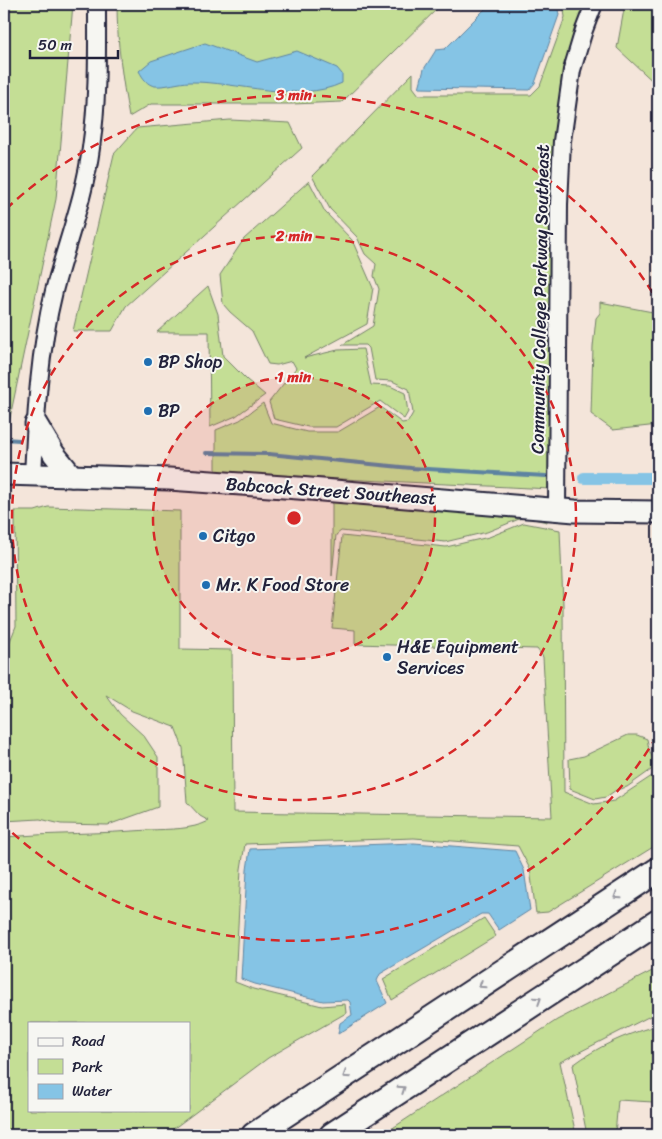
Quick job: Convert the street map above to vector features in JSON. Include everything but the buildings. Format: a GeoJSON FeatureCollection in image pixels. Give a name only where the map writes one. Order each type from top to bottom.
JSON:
{"type":"FeatureCollection","features":[{"type":"Feature","properties":{"kind":"highway"},"geometry":{"type":"LineString","coordinates":[[254,1135],[658,870]]}},
{"type":"Feature","properties":{"kind":"highway"},"geometry":{"type":"LineString","coordinates":[[332,1135],[658,922]]}},
{"type":"Feature","properties":{"kind":"main road"},"geometry":{"type":"LineString","coordinates":[[36,424],[54,454],[72,476]]}},
{"type":"Feature","properties":{"kind":"main road","name":"Babcock Street Southeast"},"geometry":{"type":"LineString","coordinates":[[4,474],[169,479],[575,511],[658,512]]}},
{"type":"Feature","properties":{"kind":"street"},"geometry":{"type":"LineString","coordinates":[[33,476],[36,402],[45,337],[54,291],[74,224],[91,149],[97,94],[97,4]]}},
{"type":"Feature","properties":{"kind":"street","name":"Community College Parkway Southeast"},"geometry":{"type":"LineString","coordinates":[[557,509],[559,213],[562,141],[572,70],[594,4]]}},
{"type":"Feature","properties":{"kind":"green space"},"geometry":{"type":"Polygon","coordinates":[[[4,4],[73,4],[56,199],[5,441],[4,273],[9,265],[4,257],[4,4]]]}},
{"type":"Feature","properties":{"kind":"green space"},"geometry":{"type":"Polygon","coordinates":[[[117,4],[442,4],[342,102],[151,104],[129,117],[120,61],[117,4]]]}},
{"type":"Feature","properties":{"kind":"green space"},"geometry":{"type":"Polygon","coordinates":[[[563,4],[586,4],[566,68],[551,489],[216,473],[216,430],[240,420],[263,403],[271,423],[307,432],[338,432],[380,407],[402,423],[408,422],[413,413],[409,389],[392,381],[375,380],[369,348],[366,345],[342,345],[373,326],[379,289],[374,276],[376,264],[365,254],[357,237],[330,209],[312,176],[413,73],[413,87],[419,95],[531,95],[540,86],[565,17],[563,4]]]}},
{"type":"Feature","properties":{"kind":"green space"},"geometry":{"type":"Polygon","coordinates":[[[625,4],[658,4],[658,86],[617,48],[625,4]]]}},
{"type":"Feature","properties":{"kind":"green space"},"geometry":{"type":"Polygon","coordinates":[[[230,120],[290,123],[302,148],[126,306],[112,331],[73,331],[114,154],[137,128],[230,120]]]}},
{"type":"Feature","properties":{"kind":"green space"},"geometry":{"type":"Polygon","coordinates":[[[309,181],[325,212],[352,240],[373,288],[367,324],[304,358],[338,350],[363,349],[371,385],[390,386],[405,393],[408,412],[404,419],[380,401],[336,427],[308,427],[274,419],[269,402],[296,368],[292,361],[277,365],[268,364],[252,331],[223,304],[220,275],[244,239],[309,181]]]}},
{"type":"Feature","properties":{"kind":"green space"},"geometry":{"type":"Polygon","coordinates":[[[208,286],[218,314],[223,356],[265,395],[236,416],[210,427],[209,332],[157,332],[208,286]]]}},
{"type":"Feature","properties":{"kind":"green space"},"geometry":{"type":"Polygon","coordinates":[[[600,302],[658,313],[658,425],[613,430],[591,414],[593,347],[596,318],[600,313],[600,302]]]}},
{"type":"Feature","properties":{"kind":"green space"},"geometry":{"type":"Polygon","coordinates":[[[332,497],[548,514],[547,522],[524,517],[487,532],[445,542],[341,531],[336,535],[332,576],[332,497]]]}},
{"type":"Feature","properties":{"kind":"green space"},"geometry":{"type":"Polygon","coordinates":[[[48,507],[180,511],[180,649],[232,650],[233,812],[552,817],[543,657],[537,649],[355,644],[355,630],[332,628],[342,536],[446,547],[489,537],[524,523],[560,530],[563,604],[564,792],[594,804],[614,801],[658,772],[658,844],[548,912],[536,913],[530,869],[518,846],[414,838],[245,844],[241,869],[235,982],[253,989],[322,1006],[345,1004],[346,1013],[268,1058],[165,1135],[4,1135],[4,837],[180,829],[209,821],[200,816],[187,802],[183,748],[175,727],[132,711],[106,695],[120,714],[144,736],[158,757],[158,807],[108,825],[61,824],[40,819],[4,821],[4,646],[8,646],[16,626],[15,511],[35,511],[48,507]]]}},
{"type":"Feature","properties":{"kind":"green space"},"geometry":{"type":"Polygon","coordinates":[[[628,735],[637,735],[647,739],[650,752],[658,761],[658,765],[627,787],[616,790],[606,797],[595,799],[570,789],[569,759],[584,756],[628,735]]]}},
{"type":"Feature","properties":{"kind":"green space"},"geometry":{"type":"Polygon","coordinates":[[[484,918],[496,936],[392,1000],[383,979],[484,918]]]}},
{"type":"Feature","properties":{"kind":"green space"},"geometry":{"type":"Polygon","coordinates":[[[658,968],[658,1012],[560,1062],[576,1135],[382,1135],[557,1020],[658,968]]]}},
{"type":"Feature","properties":{"kind":"green space"},"geometry":{"type":"Polygon","coordinates":[[[652,1027],[658,1029],[658,1135],[656,1135],[653,1102],[618,1100],[615,1135],[587,1135],[573,1065],[611,1042],[652,1027]]]}},
{"type":"Feature","properties":{"kind":"water"},"geometry":{"type":"Polygon","coordinates":[[[490,4],[557,4],[559,15],[535,83],[529,90],[419,88],[424,69],[436,50],[445,49],[490,4]]]}},
{"type":"Feature","properties":{"kind":"water"},"geometry":{"type":"Polygon","coordinates":[[[205,43],[257,62],[297,51],[337,68],[342,74],[342,83],[325,89],[306,92],[287,92],[186,82],[155,86],[147,83],[139,71],[151,61],[205,43]]]}},
{"type":"Feature","properties":{"kind":"water"},"geometry":{"type":"Polygon","coordinates":[[[414,843],[515,851],[524,870],[530,910],[499,930],[488,914],[481,914],[380,974],[377,981],[387,1003],[338,1034],[340,1023],[352,1015],[348,1000],[323,1001],[241,979],[247,870],[250,849],[414,843]]]}},
{"type":"Feature","properties":{"kind":"waterway"},"geometry":{"type":"LineString","coordinates":[[4,439],[19,440]]}},
{"type":"Feature","properties":{"kind":"waterway"},"geometry":{"type":"LineString","coordinates":[[206,453],[269,454],[411,468],[546,476]]}},
{"type":"Feature","properties":{"kind":"waterway"},"geometry":{"type":"LineString","coordinates":[[584,478],[658,478]]}},
{"type":"Feature","properties":{"kind":"place","name":"BP Shop"},"geometry":{"type":"Point","coordinates":[148,362]}},
{"type":"Feature","properties":{"kind":"place","name":"BP"},"geometry":{"type":"Point","coordinates":[148,411]}},
{"type":"Feature","properties":{"kind":"place","name":"Citgo"},"geometry":{"type":"Point","coordinates":[203,536]}},
{"type":"Feature","properties":{"kind":"place","name":"Mr. K Food Store"},"geometry":{"type":"Point","coordinates":[206,585]}},
{"type":"Feature","properties":{"kind":"place","name":"H&E Equipment Services"},"geometry":{"type":"Point","coordinates":[387,657]}}]}
